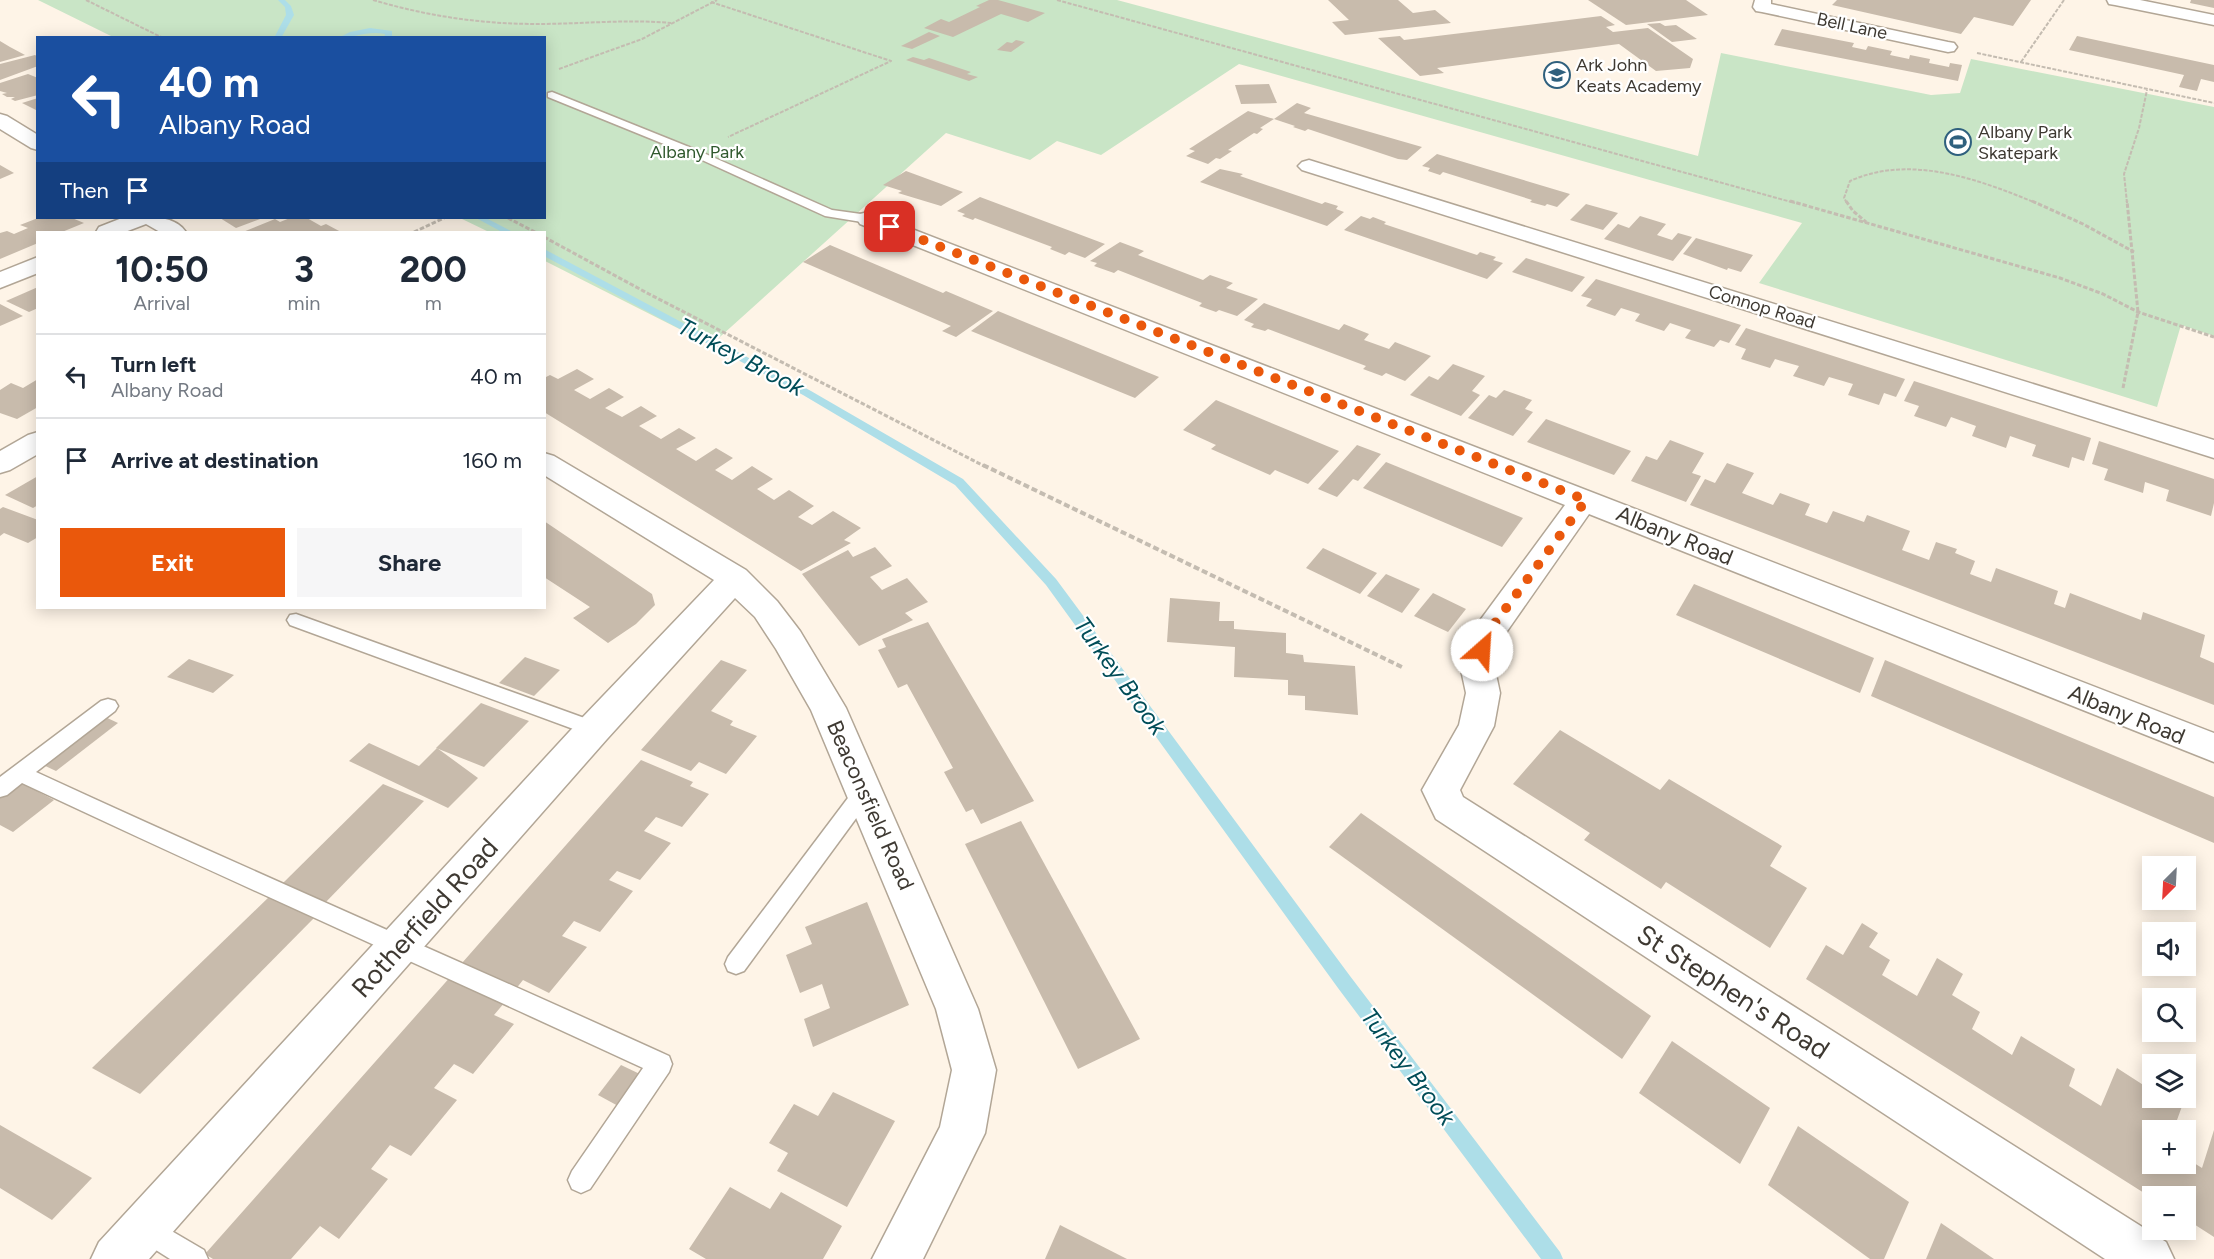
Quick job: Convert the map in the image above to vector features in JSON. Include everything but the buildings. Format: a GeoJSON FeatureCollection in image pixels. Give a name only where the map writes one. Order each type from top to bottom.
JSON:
{"type":"FeatureCollection","features":[{"type":"Feature","properties":{"kind":"street","name":"Bell Lane"},"geometry":{"type":"LineString","coordinates":[[1763,0],[1762,7],[1948,47]]}},
{"type":"Feature","properties":{"kind":"street"},"geometry":{"type":"LineString","coordinates":[[2115,0],[2214,20]]}},
{"type":"Feature","properties":{"kind":"street"},"geometry":{"type":"LineString","coordinates":[[5,128],[36,143]]}},
{"type":"Feature","properties":{"kind":"street","name":"Connop Road"},"geometry":{"type":"LineString","coordinates":[[1309,166],[2214,449]]}},
{"type":"Feature","properties":{"kind":"street"},"geometry":{"type":"LineString","coordinates":[[109,231],[138,219]]}},
{"type":"Feature","properties":{"kind":"street"},"geometry":{"type":"LineString","coordinates":[[154,219],[173,231]]}},
{"type":"Feature","properties":{"kind":"street","name":"Albany Road"},"geometry":{"type":"LineString","coordinates":[[868,219],[2214,748]]}},
{"type":"Feature","properties":{"kind":"street"},"geometry":{"type":"LineString","coordinates":[[0,281],[36,265]]}},
{"type":"Feature","properties":{"kind":"street"},"geometry":{"type":"LineString","coordinates":[[0,464],[36,442]]}},
{"type":"Feature","properties":{"kind":"street","name":"Beaconsfield Road"},"geometry":{"type":"LineString","coordinates":[[546,463],[735,578],[766,609],[788,640],[828,708],[957,1009],[974,1070],[962,1133],[897,1259]]}},
{"type":"Feature","properties":{"kind":"street","name":"St Stephen's Road"},"geometry":{"type":"LineString","coordinates":[[1586,500],[1487,634],[1477,665],[1483,693],[1476,726],[1446,776],[1441,790],[1449,808],[2150,1259]]}},
{"type":"Feature","properties":{"kind":"street","name":"Rotherfield Road"},"geometry":{"type":"LineString","coordinates":[[116,1259],[402,945],[594,729],[735,578]]}},
{"type":"Feature","properties":{"kind":"lane"},"geometry":{"type":"LineString","coordinates":[[552,95],[695,153],[829,213],[868,219]]}},
{"type":"Feature","properties":{"kind":"lane"},"geometry":{"type":"LineString","coordinates":[[296,620],[594,729]]}},
{"type":"Feature","properties":{"kind":"lane"},"geometry":{"type":"LineString","coordinates":[[0,789],[108,706]]}},
{"type":"Feature","properties":{"kind":"lane"},"geometry":{"type":"LineString","coordinates":[[20,773],[219,866],[402,945],[660,1064],[581,1180]]}},
{"type":"Feature","properties":{"kind":"lane"},"geometry":{"type":"LineString","coordinates":[[736,964],[864,792]]}},
{"type":"Feature","properties":{"kind":"lane"},"geometry":{"type":"LineString","coordinates":[[144,1228],[195,1259]]}},
{"type":"Feature","properties":{"kind":"path"},"geometry":{"type":"LineString","coordinates":[[86,0],[159,36]]}},
{"type":"Feature","properties":{"kind":"path"},"geometry":{"type":"LineString","coordinates":[[374,0],[454,19],[491,24],[645,21],[670,23]]}},
{"type":"Feature","properties":{"kind":"path"},"geometry":{"type":"LineString","coordinates":[[555,70],[642,39],[717,0]]}},
{"type":"Feature","properties":{"kind":"path"},"geometry":{"type":"LineString","coordinates":[[1057,0],[1608,150],[2060,278],[2103,294],[2138,312],[2214,338]]}},
{"type":"Feature","properties":{"kind":"path"},"geometry":{"type":"LineString","coordinates":[[2021,62],[2064,0]]}},
{"type":"Feature","properties":{"kind":"path"},"geometry":{"type":"LineString","coordinates":[[695,153],[891,61],[711,2]]}},
{"type":"Feature","properties":{"kind":"path"},"geometry":{"type":"LineString","coordinates":[[1948,47],[2214,103]]}},
{"type":"Feature","properties":{"kind":"path"},"geometry":{"type":"LineString","coordinates":[[2116,418],[2138,312],[2134,252],[2130,238],[2124,174],[2139,128],[2147,90]]}},
{"type":"Feature","properties":{"kind":"path"},"geometry":{"type":"LineString","coordinates":[[1869,224],[1853,211],[1844,198],[1851,181],[1868,173],[1898,168],[1949,174],[2020,197],[2113,239],[2134,252]]}},
{"type":"Feature","properties":{"kind":"path"},"geometry":{"type":"LineString","coordinates":[[416,231],[442,219]]}},
{"type":"Feature","properties":{"kind":"path"},"geometry":{"type":"LineString","coordinates":[[510,219],[534,231]]}},
{"type":"Feature","properties":{"kind":"path"},"geometry":{"type":"LineString","coordinates":[[546,238],[649,294],[984,466],[1404,668]]}},
{"type":"Feature","properties":{"kind":"green space","name":"Albany Park"},"geometry":{"type":"Polygon","coordinates":[[[38,0],[1117,0],[1698,156],[1721,53],[1931,95],[1960,93],[1971,59],[2214,107],[2214,336],[2181,325],[2157,407],[1759,283],[1802,223],[1239,64],[1101,155],[1057,141],[1030,160],[946,133],[711,345],[546,262],[546,231],[487,231],[462,219],[546,219],[546,36],[111,36],[38,0]]]}},
{"type":"Feature","properties":{"kind":"waterway","name":"Turkey Brook"},"geometry":{"type":"LineString","coordinates":[[278,36],[290,15],[288,6],[281,0]]}},
{"type":"Feature","properties":{"kind":"waterway","name":"Turkey Brook"},"geometry":{"type":"LineString","coordinates":[[345,36],[370,30],[383,31],[389,33],[388,36]]}},
{"type":"Feature","properties":{"kind":"waterway","name":"Turkey Brook"},"geometry":{"type":"LineString","coordinates":[[482,219],[506,231]]}},
{"type":"Feature","properties":{"kind":"waterway","name":"Turkey Brook"},"geometry":{"type":"LineString","coordinates":[[546,253],[807,393],[959,482],[1051,582],[1344,982],[1553,1259]]}},
{"type":"Feature","properties":{"kind":"place","name":"Ark John Keats Academy"},"geometry":{"type":"Point","coordinates":[1557,75]}},
{"type":"Feature","properties":{"kind":"place","name":"Albany Park Skatepark"},"geometry":{"type":"Point","coordinates":[1958,142]}},
{"type":"Feature","properties":{"kind":"route"},"geometry":{"type":"LineString","coordinates":[[890,227],[1586,500],[1487,634],[1482,650]]}}]}
